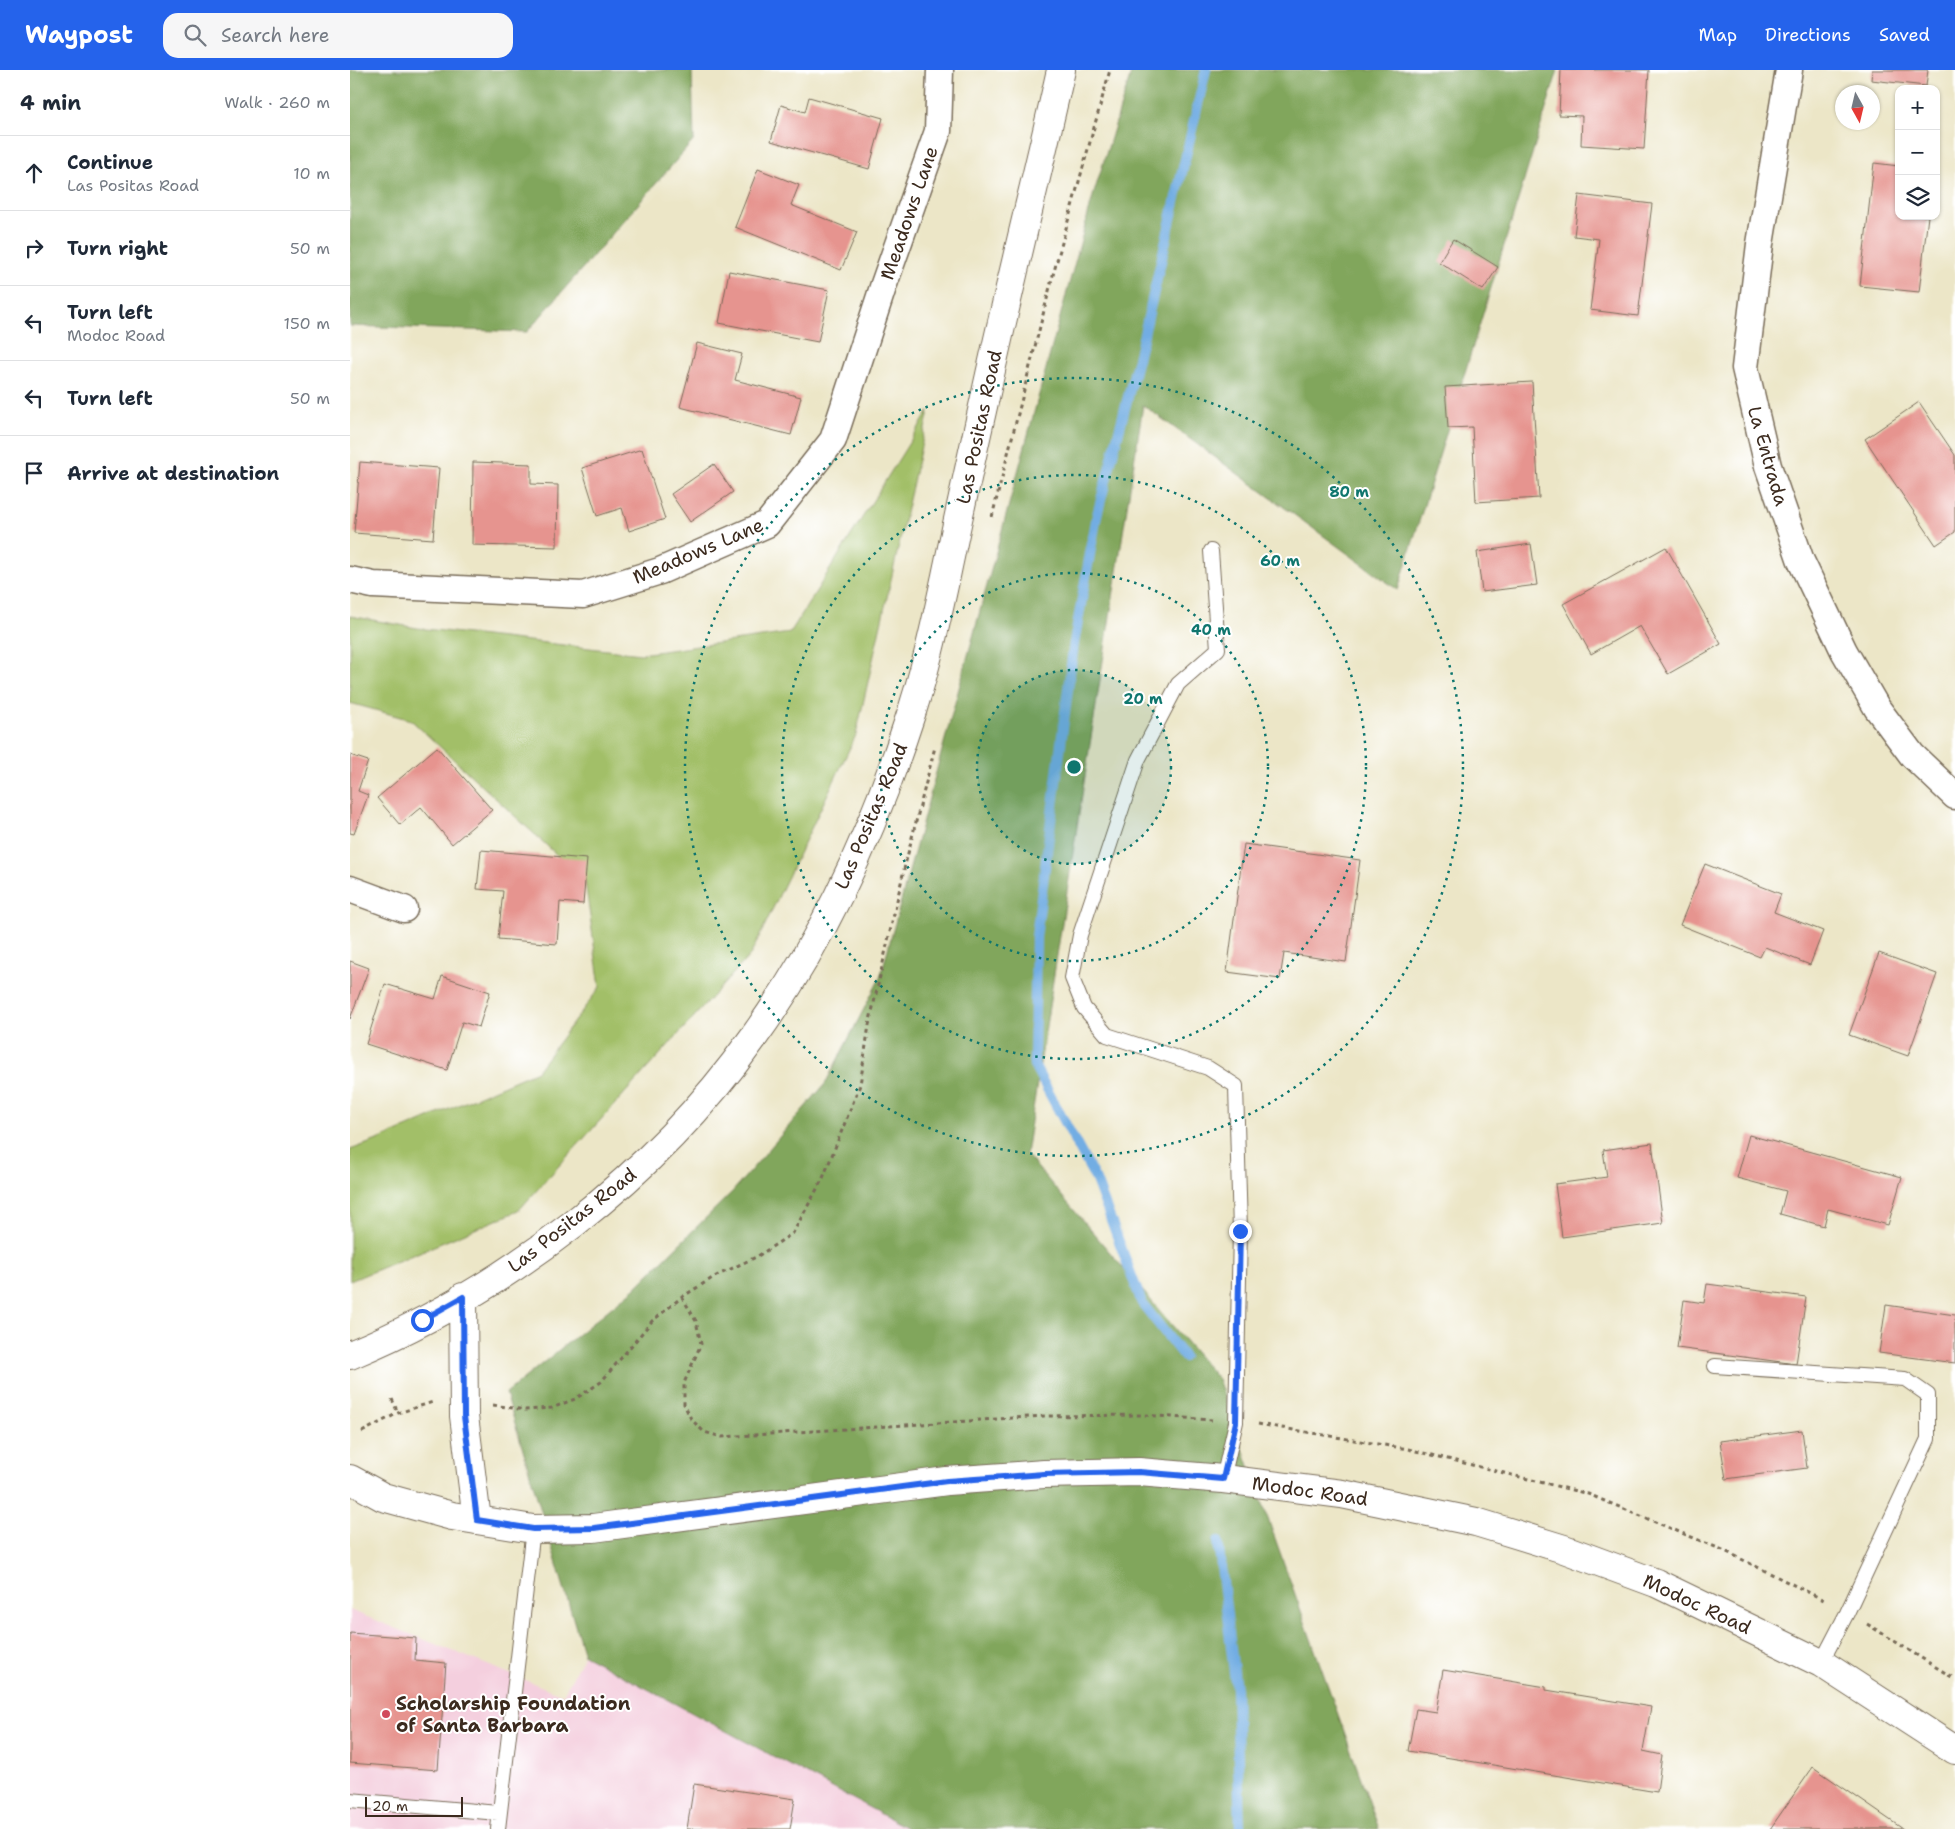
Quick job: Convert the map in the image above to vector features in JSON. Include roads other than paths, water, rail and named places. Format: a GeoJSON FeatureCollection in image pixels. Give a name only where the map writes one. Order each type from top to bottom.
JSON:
{"type":"FeatureCollection","features":[{"type":"Feature","properties":{"kind":"main road","name":"Las Positas Road"},"geometry":{"type":"LineString","coordinates":[[350,1355],[422,1320],[506,1272],[572,1225],[634,1173],[702,1103],[753,1040],[797,972],[836,900],[882,796],[908,724],[929,650],[1010,284],[1062,70]]}},
{"type":"Feature","properties":{"kind":"main road"},"geometry":{"type":"LineString","coordinates":[[463,1297],[464,1416],[477,1520]]}},
{"type":"Feature","properties":{"kind":"main road","name":"Modoc Road"},"geometry":{"type":"LineString","coordinates":[[350,1479],[383,1498],[452,1516],[533,1529],[594,1528],[947,1481],[1025,1476],[1139,1472],[1223,1479],[1342,1494],[1476,1522],[1564,1549],[1656,1583],[1820,1664],[1955,1750]]}},
{"type":"Feature","properties":{"kind":"street","name":"Meadows Lane"},"geometry":{"type":"LineString","coordinates":[[350,580],[373,586],[583,595],[660,571],[767,524],[832,440],[938,131],[940,70]]}},
{"type":"Feature","properties":{"kind":"street","name":"La Entrada"},"geometry":{"type":"LineString","coordinates":[[1788,70],[1760,244],[1745,368],[1747,377],[1768,466],[1801,561],[1844,652],[1877,708],[1900,739],[1912,754],[1955,796]]}},
{"type":"Feature","properties":{"kind":"street"},"geometry":{"type":"LineString","coordinates":[[350,889],[404,909]]}},
{"type":"Feature","properties":{"kind":"lane"},"geometry":{"type":"LineString","coordinates":[[1211,551],[1218,648],[1178,684],[1138,760],[1080,935],[1072,978],[1084,1008],[1106,1035],[1208,1068],[1236,1086],[1240,1231],[1236,1422],[1223,1479]]}},
{"type":"Feature","properties":{"kind":"lane"},"geometry":{"type":"LineString","coordinates":[[1715,1366],[1906,1379],[1928,1395],[1928,1439],[1847,1613],[1820,1664]]}},
{"type":"Feature","properties":{"kind":"lane"},"geometry":{"type":"LineString","coordinates":[[498,1829],[498,1813],[533,1529]]}},
{"type":"Feature","properties":{"kind":"lane"},"geometry":{"type":"LineString","coordinates":[[350,1800],[498,1813]]}},
{"type":"Feature","properties":{"kind":"waterway"},"geometry":{"type":"LineString","coordinates":[[1184,1357],[1142,1303],[1096,1180],[1034,1065],[1036,937],[1074,643],[1097,515],[1140,351],[1206,70]]}},
{"type":"Feature","properties":{"kind":"waterway"},"geometry":{"type":"LineString","coordinates":[[1218,1541],[1236,1689],[1240,1829]]}},
{"type":"Feature","properties":{"kind":"place","name":"Scholarship Foundation of Santa Barbara"},"geometry":{"type":"Point","coordinates":[386,1714]}}]}
